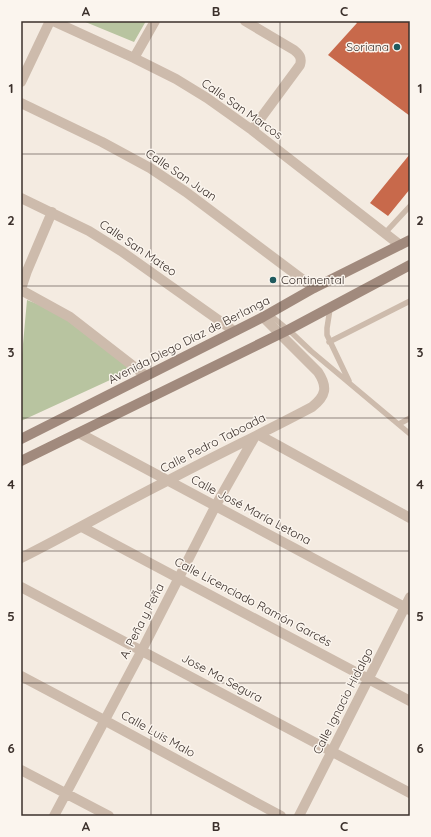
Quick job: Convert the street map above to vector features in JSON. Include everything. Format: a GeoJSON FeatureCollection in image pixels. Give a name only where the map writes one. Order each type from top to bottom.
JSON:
{"type":"FeatureCollection","features":[{"type":"Feature","properties":{"kind":"main road","name":"Avenida Diego Díaz de Berlanga"},"geometry":{"type":"LineString","coordinates":[[21,439],[410,240]]}},
{"type":"Feature","properties":{"kind":"main road"},"geometry":{"type":"LineString","coordinates":[[21,461],[330,309],[410,266]]}},
{"type":"Feature","properties":{"kind":"street","name":"Calle San Marcos"},"geometry":{"type":"LineString","coordinates":[[52,21],[134,58],[176,79],[207,98],[252,130],[400,245]]}},
{"type":"Feature","properties":{"kind":"street"},"geometry":{"type":"LineString","coordinates":[[21,82],[52,21]]}},
{"type":"Feature","properties":{"kind":"street"},"geometry":{"type":"LineString","coordinates":[[134,58],[155,21]]}},
{"type":"Feature","properties":{"kind":"street"},"geometry":{"type":"LineString","coordinates":[[245,21],[299,54],[301,61],[300,65],[252,130]]}},
{"type":"Feature","properties":{"kind":"street","name":"Calle San Juan"},"geometry":{"type":"LineString","coordinates":[[21,103],[102,142],[150,168],[186,192],[314,288]]}},
{"type":"Feature","properties":{"kind":"street","name":"Calle San Mateo"},"geometry":{"type":"LineString","coordinates":[[21,198],[89,231],[121,251],[234,331]]}},
{"type":"Feature","properties":{"kind":"street"},"geometry":{"type":"LineString","coordinates":[[52,212],[27,271],[21,290],[70,317],[146,376]]}},
{"type":"Feature","properties":{"kind":"street","name":"Calle Pedro Taboada"},"geometry":{"type":"LineString","coordinates":[[21,558],[82,527],[168,480],[312,407],[322,398],[324,390],[323,380],[306,354],[266,315]]}},
{"type":"Feature","properties":{"kind":"street","name":"Calle José María Letona"},"geometry":{"type":"LineString","coordinates":[[79,432],[407,608]]}},
{"type":"Feature","properties":{"kind":"street"},"geometry":{"type":"LineString","coordinates":[[256,436],[410,518]]}},
{"type":"Feature","properties":{"kind":"street","name":"A. Peña y Peña"},"geometry":{"type":"LineString","coordinates":[[54,816],[216,506],[256,436]]}},
{"type":"Feature","properties":{"kind":"street","name":"Calle Licenciado Ramón Garcés"},"geometry":{"type":"LineString","coordinates":[[82,527],[179,577],[410,701]]}},
{"type":"Feature","properties":{"kind":"street","name":"Jose Ma Segura"},"geometry":{"type":"LineString","coordinates":[[21,587],[410,793]]}},
{"type":"Feature","properties":{"kind":"street","name":"Calle Ignacio Hidalgo"},"geometry":{"type":"LineString","coordinates":[[299,816],[369,678],[407,608],[410,597]]}},
{"type":"Feature","properties":{"kind":"street","name":"Calle Luis Malo"},"geometry":{"type":"LineString","coordinates":[[21,676],[281,816]]}},
{"type":"Feature","properties":{"kind":"street"},"geometry":{"type":"LineString","coordinates":[[21,770],[108,816]]}},
{"type":"Feature","properties":{"kind":"lane"},"geometry":{"type":"LineString","coordinates":[[385,233],[410,207]]}},
{"type":"Feature","properties":{"kind":"lane"},"geometry":{"type":"LineString","coordinates":[[329,342],[410,301]]}},
{"type":"Feature","properties":{"kind":"lane"},"geometry":{"type":"LineString","coordinates":[[330,309],[327,328],[329,342],[350,383]]}},
{"type":"Feature","properties":{"kind":"lane"},"geometry":{"type":"LineString","coordinates":[[306,354],[350,383],[410,434]]}},
{"type":"Feature","properties":{"kind":"lane"},"geometry":{"type":"LineString","coordinates":[[399,424],[410,418]]}},
{"type":"Feature","properties":{"kind":"green space"},"geometry":{"type":"Polygon","coordinates":[[[83,21],[146,21],[134,42],[83,21]]]}},
{"type":"Feature","properties":{"kind":"green space"},"geometry":{"type":"Polygon","coordinates":[[[27,300],[61,313],[134,369],[21,421],[21,366],[27,300]]]}},
{"type":"Feature","properties":{"kind":"building"},"geometry":{"type":"Polygon","coordinates":[[[355,21],[410,21],[410,116],[328,55],[357,23],[355,21]]]}},
{"type":"Feature","properties":{"kind":"building"},"geometry":{"type":"Polygon","coordinates":[[[410,154],[410,189],[388,216],[370,203],[410,154]]]}},
{"type":"Feature","properties":{"kind":"place","name":"Soriana"},"geometry":{"type":"Point","coordinates":[397,47]}},
{"type":"Feature","properties":{"kind":"place","name":"Continental"},"geometry":{"type":"Point","coordinates":[273,280]}}]}
